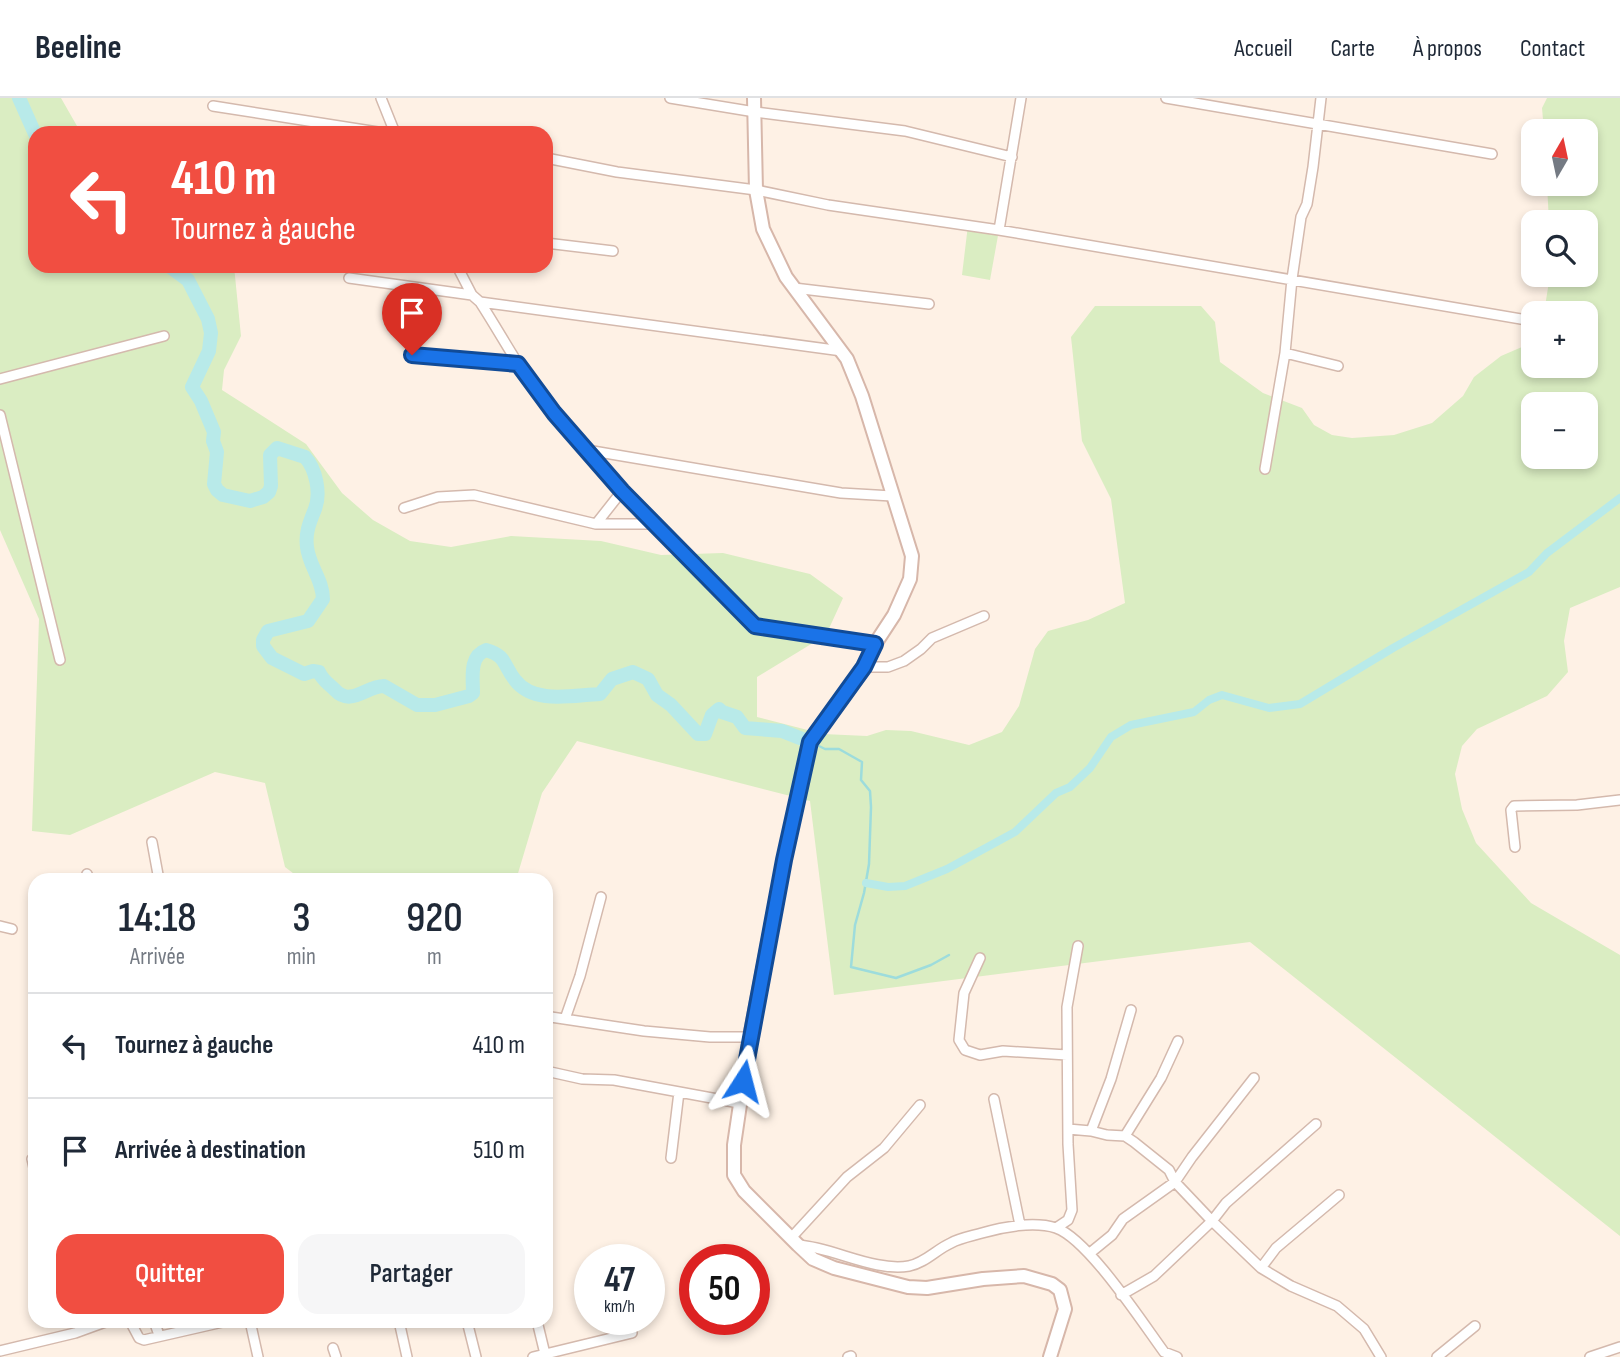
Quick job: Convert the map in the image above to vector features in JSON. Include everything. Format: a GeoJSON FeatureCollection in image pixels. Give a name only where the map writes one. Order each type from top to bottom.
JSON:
{"type":"FeatureCollection","features":[{"type":"Feature","properties":{"kind":"main road"},"geometry":{"type":"LineString","coordinates":[[754,98],[756,190],[763,229],[778,263],[794,288],[843,351],[862,397],[911,548],[910,579],[894,615],[864,667],[810,742],[750,1037],[739,1103],[733,1159],[734,1175],[744,1191],[813,1259],[834,1268],[908,1287],[927,1288],[1024,1276],[1052,1284],[1060,1290],[1065,1309],[1050,1357]]}},
{"type":"Feature","properties":{"kind":"street"},"geometry":{"type":"LineString","coordinates":[[381,98],[392,126]]}},
{"type":"Feature","properties":{"kind":"street"},"geometry":{"type":"LineString","coordinates":[[670,98],[905,131],[1012,157]]}},
{"type":"Feature","properties":{"kind":"street"},"geometry":{"type":"LineString","coordinates":[[999,230],[1021,98]]}},
{"type":"Feature","properties":{"kind":"street"},"geometry":{"type":"LineString","coordinates":[[1166,98],[1492,154]]}},
{"type":"Feature","properties":{"kind":"street"},"geometry":{"type":"LineString","coordinates":[[1265,469],[1285,353],[1301,217],[1311,185],[1321,98]]}},
{"type":"Feature","properties":{"kind":"street"},"geometry":{"type":"LineString","coordinates":[[213,106],[340,126]]}},
{"type":"Feature","properties":{"kind":"street"},"geometry":{"type":"LineString","coordinates":[[553,159],[617,172],[756,190],[828,205],[999,230],[1521,319]]}},
{"type":"Feature","properties":{"kind":"street"},"geometry":{"type":"LineString","coordinates":[[553,244],[613,251]]}},
{"type":"Feature","properties":{"kind":"street"},"geometry":{"type":"LineString","coordinates":[[461,273],[472,295],[480,302],[518,364],[554,413],[622,491],[755,626],[875,644]]}},
{"type":"Feature","properties":{"kind":"street"},"geometry":{"type":"LineString","coordinates":[[349,278],[472,295]]}},
{"type":"Feature","properties":{"kind":"street"},"geometry":{"type":"LineString","coordinates":[[794,288],[929,304]]}},
{"type":"Feature","properties":{"kind":"street"},"geometry":{"type":"LineString","coordinates":[[480,302],[843,351]]}},
{"type":"Feature","properties":{"kind":"street"},"geometry":{"type":"LineString","coordinates":[[0,379],[164,336]]}},
{"type":"Feature","properties":{"kind":"street"},"geometry":{"type":"LineString","coordinates":[[1285,353],[1338,366]]}},
{"type":"Feature","properties":{"kind":"street"},"geometry":{"type":"LineString","coordinates":[[412,355],[518,364]]}},
{"type":"Feature","properties":{"kind":"street"},"geometry":{"type":"LineString","coordinates":[[0,415],[60,660]]}},
{"type":"Feature","properties":{"kind":"street"},"geometry":{"type":"LineString","coordinates":[[587,450],[841,493],[892,496]]}},
{"type":"Feature","properties":{"kind":"street"},"geometry":{"type":"LineString","coordinates":[[596,524],[622,491]]}},
{"type":"Feature","properties":{"kind":"street"},"geometry":{"type":"LineString","coordinates":[[404,508],[439,497],[474,495],[596,524],[655,524]]}},
{"type":"Feature","properties":{"kind":"street"},"geometry":{"type":"LineString","coordinates":[[864,667],[888,667],[904,661],[932,638],[984,616]]}},
{"type":"Feature","properties":{"kind":"street"},"geometry":{"type":"LineString","coordinates":[[1516,847],[1511,810],[1514,806],[1577,805],[1620,800]]}},
{"type":"Feature","properties":{"kind":"street"},"geometry":{"type":"LineString","coordinates":[[152,842],[158,873]]}},
{"type":"Feature","properties":{"kind":"street"},"geometry":{"type":"LineString","coordinates":[[565,1019],[580,976],[601,897]]}},
{"type":"Feature","properties":{"kind":"street"},"geometry":{"type":"LineString","coordinates":[[0,926],[12,929]]}},
{"type":"Feature","properties":{"kind":"street"},"geometry":{"type":"LineString","coordinates":[[1056,1228],[1068,1220],[1072,1210],[1067,1007],[1078,946]]}},
{"type":"Feature","properties":{"kind":"street"},"geometry":{"type":"LineString","coordinates":[[980,958],[964,993],[958,1040],[965,1050],[980,1055],[1003,1051],[1067,1055]]}},
{"type":"Feature","properties":{"kind":"street"},"geometry":{"type":"LineString","coordinates":[[1091,1131],[1111,1079],[1131,1010]]}},
{"type":"Feature","properties":{"kind":"street"},"geometry":{"type":"LineString","coordinates":[[553,1017],[657,1032],[710,1037],[750,1037]]}},
{"type":"Feature","properties":{"kind":"street"},"geometry":{"type":"LineString","coordinates":[[1125,1136],[1161,1078],[1178,1041]]}},
{"type":"Feature","properties":{"kind":"street"},"geometry":{"type":"LineString","coordinates":[[553,1073],[583,1079],[614,1080],[739,1103]]}},
{"type":"Feature","properties":{"kind":"street"},"geometry":{"type":"LineString","coordinates":[[1090,1253],[1112,1235],[1123,1219],[1175,1182],[1254,1078]]}},
{"type":"Feature","properties":{"kind":"street"},"geometry":{"type":"LineString","coordinates":[[671,1158],[678,1092]]}},
{"type":"Feature","properties":{"kind":"street"},"geometry":{"type":"LineString","coordinates":[[994,1099],[1020,1225]]}},
{"type":"Feature","properties":{"kind":"street"},"geometry":{"type":"LineString","coordinates":[[920,1105],[884,1149],[847,1177],[794,1241],[886,1265],[911,1265],[951,1242],[983,1232],[1020,1225],[1056,1228],[1090,1253],[1164,1352],[1177,1357]]}},
{"type":"Feature","properties":{"kind":"street"},"geometry":{"type":"LineString","coordinates":[[1121,1294],[1154,1276],[1212,1221],[1226,1203],[1315,1124]]}},
{"type":"Feature","properties":{"kind":"street"},"geometry":{"type":"LineString","coordinates":[[1068,1129],[1125,1136],[1169,1170],[1175,1182],[1261,1268],[1291,1286],[1338,1306],[1364,1329],[1381,1357]]}},
{"type":"Feature","properties":{"kind":"street"},"geometry":{"type":"LineString","coordinates":[[1261,1268],[1276,1248],[1339,1195]]}},
{"type":"Feature","properties":{"kind":"street"},"geometry":{"type":"LineString","coordinates":[[1437,1357],[1475,1326]]}},
{"type":"Feature","properties":{"kind":"street"},"geometry":{"type":"LineString","coordinates":[[74,1328],[75,1333]]}},
{"type":"Feature","properties":{"kind":"street"},"geometry":{"type":"LineString","coordinates":[[0,1351],[89,1328]]}},
{"type":"Feature","properties":{"kind":"street"},"geometry":{"type":"LineString","coordinates":[[134,1328],[139,1338],[144,1340],[193,1328]]}},
{"type":"Feature","properties":{"kind":"street"},"geometry":{"type":"LineString","coordinates":[[156,1328],[159,1335]]}},
{"type":"Feature","properties":{"kind":"street"},"geometry":{"type":"LineString","coordinates":[[252,1328],[258,1357]]}},
{"type":"Feature","properties":{"kind":"street"},"geometry":{"type":"LineString","coordinates":[[401,1328],[407,1357]]}},
{"type":"Feature","properties":{"kind":"street"},"geometry":{"type":"LineString","coordinates":[[469,1328],[476,1357]]}},
{"type":"Feature","properties":{"kind":"street"},"geometry":{"type":"LineString","coordinates":[[539,1328],[545,1354]]}},
{"type":"Feature","properties":{"kind":"street"},"geometry":{"type":"LineString","coordinates":[[533,1357],[624,1335]]}},
{"type":"Feature","properties":{"kind":"street"},"geometry":{"type":"LineString","coordinates":[[1590,1357],[1620,1347]]}},
{"type":"Feature","properties":{"kind":"green space"},"geometry":{"type":"Polygon","coordinates":[[[0,98],[61,98],[77,126],[28,126],[28,273],[235,273],[241,336],[224,370],[222,390],[306,444],[342,493],[373,520],[410,541],[451,547],[511,536],[601,541],[661,555],[723,553],[810,574],[843,598],[826,635],[757,677],[757,717],[823,734],[867,736],[886,730],[911,731],[969,745],[1002,732],[1019,706],[1035,649],[1048,631],[1088,620],[1125,603],[1111,499],[1082,441],[1071,337],[1095,306],[1201,306],[1215,322],[1220,362],[1263,393],[1302,408],[1314,425],[1332,435],[1352,438],[1394,435],[1432,423],[1463,396],[1474,377],[1501,356],[1521,347],[1521,378],[1598,378],[1598,301],[1546,301],[1548,287],[1598,287],[1598,210],[1548,210],[1548,196],[1598,196],[1598,119],[1543,119],[1542,108],[1547,98],[1620,98],[1620,587],[1570,608],[1564,641],[1568,672],[1547,696],[1477,729],[1462,746],[1455,774],[1462,809],[1476,843],[1531,903],[1620,955],[1620,1236],[1250,942],[834,995],[810,801],[577,741],[542,793],[518,873],[293,873],[285,867],[265,783],[215,772],[70,835],[32,831],[39,619],[0,530],[0,98]]]}},
{"type":"Feature","properties":{"kind":"green space"},"geometry":{"type":"Polygon","coordinates":[[[968,225],[999,230],[990,280],[962,275],[968,225]]]}},
{"type":"Feature","properties":{"kind":"waterway"},"geometry":{"type":"LineString","coordinates":[[19,98],[31,126]]}},
{"type":"Feature","properties":{"kind":"waterway"},"geometry":{"type":"LineString","coordinates":[[178,273],[188,280],[208,319],[211,333],[209,351],[192,387],[214,432],[213,441],[217,452],[214,484],[217,490],[223,495],[250,501],[263,497],[271,486],[270,455],[277,448],[305,457],[315,475],[317,503],[308,527],[307,542],[308,554],[321,586],[323,599],[308,621],[268,631],[263,646],[272,658],[304,674],[319,672],[324,680],[347,697],[384,686],[417,705],[435,705],[473,693],[474,662],[486,650],[501,658],[523,688],[543,696],[600,694],[612,679],[633,672],[648,679],[657,695],[671,705],[698,734],[705,734],[712,715],[719,709],[737,717],[745,728],[782,731],[810,742]]}},
{"type":"Feature","properties":{"kind":"waterway"},"geometry":{"type":"LineString","coordinates":[[866,883],[888,887],[905,886],[947,869],[1015,832],[1056,793],[1070,787],[1090,768],[1111,737],[1131,725],[1194,712],[1209,700],[1222,695],[1269,708],[1300,704],[1529,572],[1547,553],[1620,498]]}},
{"type":"Feature","properties":{"kind":"waterway"},"geometry":{"type":"LineString","coordinates":[[815,744],[825,749],[839,749],[862,762],[861,780],[870,791],[869,864],[855,925],[851,967],[896,978],[949,955]]}},
{"type":"Feature","properties":{"kind":"route"},"geometry":{"type":"LineString","coordinates":[[412,355],[518,364],[554,413],[622,491],[755,626],[875,644],[864,667],[810,742],[784,860],[743,1081]]}}]}
